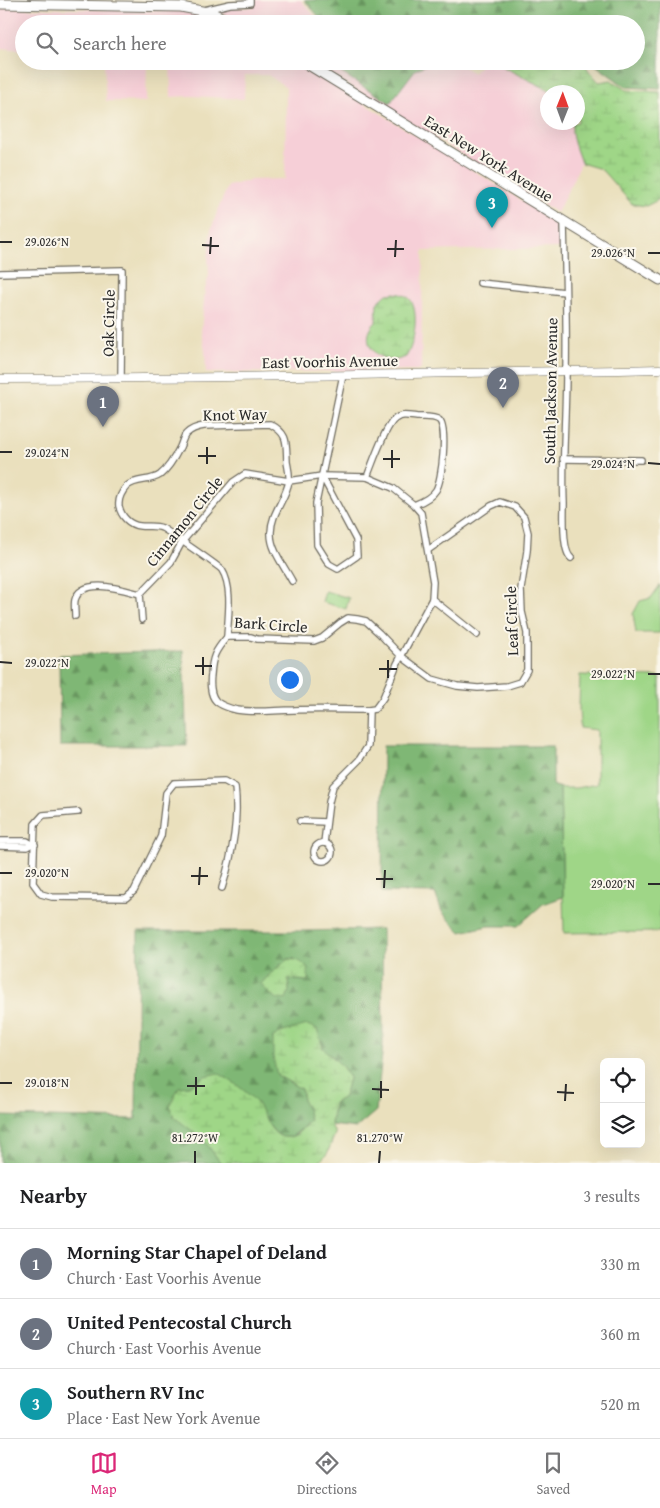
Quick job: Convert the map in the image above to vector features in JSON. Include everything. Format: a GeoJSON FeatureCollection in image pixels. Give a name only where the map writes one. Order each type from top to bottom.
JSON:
{"type":"FeatureCollection","features":[{"type":"Feature","properties":{"kind":"main road"},"geometry":{"type":"LineString","coordinates":[[0,4],[161,6],[202,10],[217,15]]}},
{"type":"Feature","properties":{"kind":"main road","name":"East New York Avenue"},"geometry":{"type":"LineString","coordinates":[[317,70],[660,280]]}},
{"type":"Feature","properties":{"kind":"street"},"geometry":{"type":"LineString","coordinates":[[202,10],[250,2]]}},
{"type":"Feature","properties":{"kind":"street","name":"South Jackson Avenue"},"geometry":{"type":"LineString","coordinates":[[564,222],[566,371],[563,458],[566,548],[568,556],[571,558]]}},
{"type":"Feature","properties":{"kind":"street","name":"Oak Circle"},"geometry":{"type":"LineString","coordinates":[[0,273],[122,270],[121,378]]}},
{"type":"Feature","properties":{"kind":"street"},"geometry":{"type":"LineString","coordinates":[[480,283],[565,292]]}},
{"type":"Feature","properties":{"kind":"street","name":"East Voorhis Avenue"},"geometry":{"type":"LineString","coordinates":[[0,378],[461,374],[660,369]]}},
{"type":"Feature","properties":{"kind":"street"},"geometry":{"type":"LineString","coordinates":[[322,476],[356,540],[358,556],[338,569],[328,564],[317,545],[316,503],[344,375]]}},
{"type":"Feature","properties":{"kind":"street"},"geometry":{"type":"LineString","coordinates":[[367,478],[388,426],[394,419],[402,416],[435,418],[440,421],[444,428],[443,457],[439,483],[435,492],[426,500],[414,505]]}},
{"type":"Feature","properties":{"kind":"street","name":"Knot Way"},"geometry":{"type":"LineString","coordinates":[[182,542],[162,528],[140,526],[131,523],[123,516],[120,509],[119,501],[121,494],[127,486],[134,482],[160,475],[175,458],[186,434],[194,428],[270,424],[283,433],[286,440],[289,481],[276,511],[271,532],[276,550],[292,581]]}},
{"type":"Feature","properties":{"kind":"street"},"geometry":{"type":"LineString","coordinates":[[563,458],[641,460]]}},
{"type":"Feature","properties":{"kind":"street","name":"Cinnamon Circle"},"geometry":{"type":"LineString","coordinates":[[140,594],[171,562],[182,542],[232,482],[246,474],[289,481],[322,476],[367,478],[393,488],[421,513],[433,582],[432,599]]}},
{"type":"Feature","properties":{"kind":"street","name":"Leaf Circle"},"geometry":{"type":"LineString","coordinates":[[401,656],[432,679],[457,686],[478,688],[507,686],[520,682],[527,670],[527,633],[522,612],[521,589],[528,542],[524,517],[515,507],[500,502],[490,506],[428,550]]}},
{"type":"Feature","properties":{"kind":"street","name":"Bark Circle"},"geometry":{"type":"LineString","coordinates":[[182,542],[221,568],[228,584],[227,638],[251,637],[257,639],[314,641],[322,638],[348,618],[366,621],[401,656]]}},
{"type":"Feature","properties":{"kind":"street"},"geometry":{"type":"LineString","coordinates":[[75,616],[75,600],[80,593],[87,588],[102,586],[140,594],[142,620]]}},
{"type":"Feature","properties":{"kind":"street"},"geometry":{"type":"LineString","coordinates":[[227,638],[212,658],[210,680],[216,701],[234,710],[264,712],[375,709],[383,698],[397,664],[432,599],[478,635]]}},
{"type":"Feature","properties":{"kind":"street"},"geometry":{"type":"LineString","coordinates":[[324,843],[333,786],[359,760],[368,746],[369,710]]}},
{"type":"Feature","properties":{"kind":"street"},"geometry":{"type":"LineString","coordinates":[[78,812],[42,815],[35,824],[33,883],[41,894],[52,897],[126,898],[134,891],[160,836],[166,793],[174,783],[224,781],[235,787],[237,801],[230,864],[222,888]]}},
{"type":"Feature","properties":{"kind":"street"},"geometry":{"type":"LineString","coordinates":[[300,821],[326,822]]}},
{"type":"Feature","properties":{"kind":"street"},"geometry":{"type":"LineString","coordinates":[[0,841],[27,841],[33,845]]}},
{"type":"Feature","properties":{"kind":"street"},"geometry":{"type":"LineString","coordinates":[[0,846],[27,847],[33,845]]}},
{"type":"Feature","properties":{"kind":"shaded area"},"geometry":{"type":"Polygon","coordinates":[[[254,0],[301,0],[314,15],[225,15],[216,11],[253,7],[254,0]]]}},
{"type":"Feature","properties":{"kind":"shaded area"},"geometry":{"type":"Polygon","coordinates":[[[0,8],[180,11],[204,15],[15,15],[15,49],[0,48],[0,8]]]}},
{"type":"Feature","properties":{"kind":"shaded area"},"geometry":{"type":"Polygon","coordinates":[[[104,70],[147,70],[146,102],[106,101],[104,70]]]}},
{"type":"Feature","properties":{"kind":"shaded area"},"geometry":{"type":"Polygon","coordinates":[[[170,70],[310,70],[560,224],[561,248],[423,251],[421,370],[206,373],[205,350],[201,332],[205,289],[209,275],[208,258],[211,230],[228,186],[251,180],[285,179],[286,87],[268,75],[245,75],[244,99],[192,96],[171,97],[170,70]],[[376,309],[376,322],[410,351],[414,325],[376,309]]]}},
{"type":"Feature","properties":{"kind":"shaded area"},"geometry":{"type":"Polygon","coordinates":[[[324,70],[337,70],[390,102],[415,70],[469,70],[473,73],[476,70],[509,70],[540,86],[540,130],[571,130],[581,163],[557,213],[324,70]]]}},
{"type":"Feature","properties":{"kind":"green space"},"geometry":{"type":"Polygon","coordinates":[[[304,0],[660,0],[660,89],[626,87],[602,70],[645,70],[645,15],[318,15],[304,0]]]}},
{"type":"Feature","properties":{"kind":"green space"},"geometry":{"type":"Polygon","coordinates":[[[337,70],[415,70],[390,103],[337,70]]]}},
{"type":"Feature","properties":{"kind":"green space"},"geometry":{"type":"Polygon","coordinates":[[[509,70],[588,70],[599,82],[611,80],[626,90],[660,92],[660,199],[646,206],[632,204],[601,169],[581,163],[572,130],[585,130],[585,85],[540,86],[509,70]]]}},
{"type":"Feature","properties":{"kind":"green space"},"geometry":{"type":"Polygon","coordinates":[[[395,293],[410,299],[415,312],[415,328],[409,352],[406,357],[397,360],[388,359],[374,352],[368,338],[370,330],[376,322],[377,303],[387,294],[395,293]]]}},
{"type":"Feature","properties":{"kind":"green space"},"geometry":{"type":"Polygon","coordinates":[[[660,585],[660,633],[636,633],[633,614],[640,601],[651,598],[660,585]]]}},
{"type":"Feature","properties":{"kind":"green space"},"geometry":{"type":"Polygon","coordinates":[[[325,591],[349,598],[346,609],[322,602],[325,591]]]}},
{"type":"Feature","properties":{"kind":"green space"},"geometry":{"type":"Polygon","coordinates":[[[183,651],[187,746],[60,746],[59,655],[183,651]]]}},
{"type":"Feature","properties":{"kind":"green space"},"geometry":{"type":"Polygon","coordinates":[[[580,675],[660,677],[660,932],[564,933],[560,788],[576,788],[597,784],[597,730],[580,728],[580,675]]]}},
{"type":"Feature","properties":{"kind":"green space"},"geometry":{"type":"Polygon","coordinates":[[[383,746],[553,746],[553,785],[560,788],[563,897],[543,904],[518,926],[488,926],[461,932],[442,912],[435,893],[382,892],[383,746]]]}},
{"type":"Feature","properties":{"kind":"green space"},"geometry":{"type":"Polygon","coordinates":[[[382,929],[383,1045],[376,1111],[356,1128],[331,1125],[334,1103],[344,1097],[349,1078],[342,1066],[323,1048],[317,1029],[300,1030],[273,1037],[277,1075],[301,1089],[310,1120],[297,1132],[288,1137],[282,1137],[277,1134],[257,1103],[195,1082],[189,1086],[179,1087],[183,1123],[199,1136],[221,1163],[0,1163],[0,1116],[136,1119],[138,931],[382,929]],[[288,959],[277,968],[289,986],[288,979],[304,981],[295,959],[288,959]]]}},
{"type":"Feature","properties":{"kind":"green space"},"geometry":{"type":"Polygon","coordinates":[[[288,959],[297,960],[308,969],[308,981],[288,979],[289,991],[286,999],[282,1000],[272,996],[261,984],[288,959]]]}},
{"type":"Feature","properties":{"kind":"green space"},"geometry":{"type":"Polygon","coordinates":[[[307,1025],[317,1029],[323,1048],[342,1066],[349,1078],[344,1097],[334,1103],[331,1124],[335,1134],[327,1154],[318,1163],[221,1163],[199,1136],[174,1117],[170,1105],[179,1087],[189,1086],[205,1076],[218,1073],[238,1086],[256,1102],[274,1132],[279,1136],[293,1136],[310,1120],[301,1089],[277,1075],[273,1057],[273,1037],[307,1025]]]}},
{"type":"Feature","properties":{"kind":"place","name":"Southern RV Inc"},"geometry":{"type":"Point","coordinates":[492,228]}},
{"type":"Feature","properties":{"kind":"place","name":"United Pentecostal Church"},"geometry":{"type":"Point","coordinates":[503,408]}},
{"type":"Feature","properties":{"kind":"place","name":"Morning Star Chapel of Deland"},"geometry":{"type":"Point","coordinates":[103,427]}}]}
